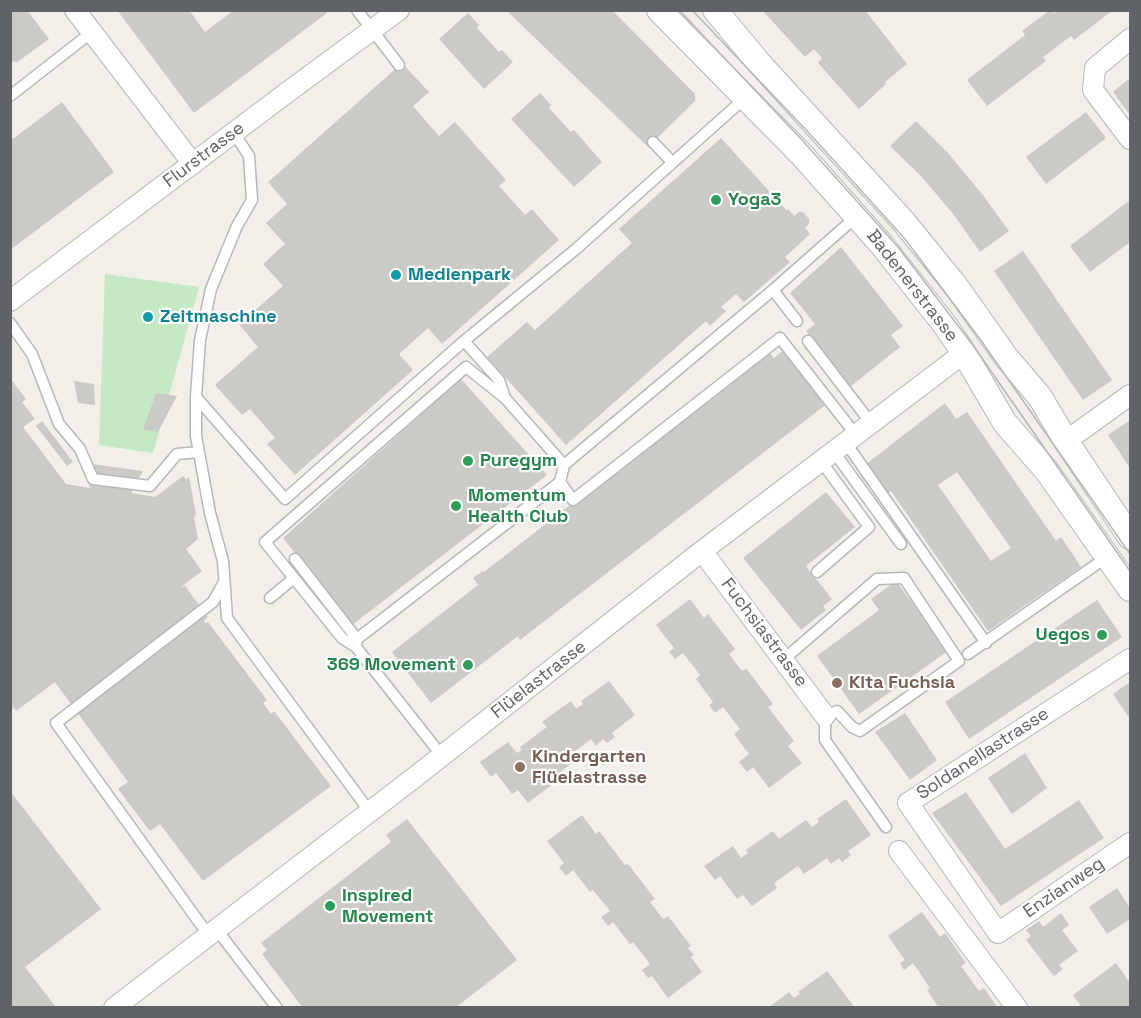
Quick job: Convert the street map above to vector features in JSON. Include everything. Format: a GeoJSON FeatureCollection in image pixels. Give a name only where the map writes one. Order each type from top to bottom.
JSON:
{"type":"FeatureCollection","features":[{"type":"Feature","properties":{"kind":"street"},"geometry":{"type":"LineString","coordinates":[[75,10],[193,164]]}},
{"type":"Feature","properties":{"kind":"street","name":"Flurstrasse"},"geometry":{"type":"LineString","coordinates":[[10,301],[399,10]]}},
{"type":"Feature","properties":{"kind":"street","name":"Badenerstrasse"},"geometry":{"type":"LineString","coordinates":[[659,10],[802,155],[907,275],[964,353],[1005,423],[1047,471],[1131,589]]}},
{"type":"Feature","properties":{"kind":"street","name":"Badenerstrasse"},"geometry":{"type":"LineString","coordinates":[[715,10],[764,69],[903,221],[956,285],[1006,357],[1040,397],[1066,441],[1131,537]]}},
{"type":"Feature","properties":{"kind":"street"},"geometry":{"type":"LineString","coordinates":[[1131,39],[1095,68],[1093,90],[1131,139]]}},
{"type":"Feature","properties":{"kind":"street","name":"Flüelastrasse"},"geometry":{"type":"LineString","coordinates":[[114,1008],[370,812],[702,551],[964,353]]}},
{"type":"Feature","properties":{"kind":"street"},"geometry":{"type":"LineString","coordinates":[[1066,441],[1131,395]]}},
{"type":"Feature","properties":{"kind":"street","name":"Fuchsiastrasse"},"geometry":{"type":"LineString","coordinates":[[702,551],[825,716]]}},
{"type":"Feature","properties":{"kind":"street","name":"Soldanellastrasse"},"geometry":{"type":"LineString","coordinates":[[999,933],[908,803],[1131,659]]}},
{"type":"Feature","properties":{"kind":"street","name":"Enzianweg"},"geometry":{"type":"LineString","coordinates":[[999,933],[1131,843]]}},
{"type":"Feature","properties":{"kind":"street"},"geometry":{"type":"LineString","coordinates":[[899,852],[1017,1008]]}},
{"type":"Feature","properties":{"kind":"lane"},"geometry":{"type":"LineString","coordinates":[[357,10],[399,65]]}},
{"type":"Feature","properties":{"kind":"lane"},"geometry":{"type":"LineString","coordinates":[[10,96],[92,32]]}},
{"type":"Feature","properties":{"kind":"lane"},"geometry":{"type":"LineString","coordinates":[[196,397],[285,499],[464,341],[576,249],[745,98]]}},
{"type":"Feature","properties":{"kind":"lane"},"geometry":{"type":"LineString","coordinates":[[234,133],[249,156],[252,200],[237,226],[211,289],[200,340],[196,397],[196,436],[210,513],[223,561],[227,618],[370,812]]}},
{"type":"Feature","properties":{"kind":"lane"},"geometry":{"type":"LineString","coordinates":[[653,142],[672,162]]}},
{"type":"Feature","properties":{"kind":"lane"},"geometry":{"type":"LineString","coordinates":[[357,643],[560,482],[564,465],[773,290],[857,216]]}},
{"type":"Feature","properties":{"kind":"lane"},"geometry":{"type":"LineString","coordinates":[[773,290],[797,321]]}},
{"type":"Feature","properties":{"kind":"lane"},"geometry":{"type":"LineString","coordinates":[[10,323],[32,354],[59,424],[80,449],[93,478],[150,486],[177,454],[199,453]]}},
{"type":"Feature","properties":{"kind":"lane"},"geometry":{"type":"LineString","coordinates":[[560,482],[573,500],[780,338],[845,443],[901,543]]}},
{"type":"Feature","properties":{"kind":"lane"},"geometry":{"type":"LineString","coordinates":[[808,340],[845,443],[869,526],[817,572]]}},
{"type":"Feature","properties":{"kind":"lane"},"geometry":{"type":"LineString","coordinates":[[464,341],[499,380],[505,398]]}},
{"type":"Feature","properties":{"kind":"lane"},"geometry":{"type":"LineString","coordinates":[[357,643],[342,638],[265,542],[466,367],[505,398],[564,465]]}},
{"type":"Feature","properties":{"kind":"lane"},"geometry":{"type":"LineString","coordinates":[[845,443],[986,643]]}},
{"type":"Feature","properties":{"kind":"lane"},"geometry":{"type":"LineString","coordinates":[[968,654],[1108,556]]}},
{"type":"Feature","properties":{"kind":"lane"},"geometry":{"type":"LineString","coordinates":[[295,559],[442,756]]}},
{"type":"Feature","properties":{"kind":"lane"},"geometry":{"type":"LineString","coordinates":[[270,598],[294,578]]}},
{"type":"Feature","properties":{"kind":"lane"},"geometry":{"type":"LineString","coordinates":[[783,660],[877,579],[904,578],[958,660],[860,731],[852,727],[837,711],[825,716],[825,740],[886,827]]}},
{"type":"Feature","properties":{"kind":"lane"},"geometry":{"type":"LineString","coordinates":[[225,582],[213,603],[56,723],[213,933],[277,1008]]}},
{"type":"Feature","properties":{"kind":"green space"},"geometry":{"type":"Polygon","coordinates":[[[105,274],[199,287],[153,453],[99,445],[105,274]]]}},
{"type":"Feature","properties":{"kind":"building"},"geometry":{"type":"Polygon","coordinates":[[[10,10],[27,10],[49,39],[16,63],[14,61],[10,63],[10,10]]]}},
{"type":"Feature","properties":{"kind":"building"},"geometry":{"type":"Polygon","coordinates":[[[117,10],[189,10],[205,32],[234,10],[325,10],[327,13],[194,113],[117,10]]]}},
{"type":"Feature","properties":{"kind":"building"},"geometry":{"type":"Polygon","coordinates":[[[506,10],[612,10],[695,94],[695,101],[648,147],[506,10]]]}},
{"type":"Feature","properties":{"kind":"building"},"geometry":{"type":"Polygon","coordinates":[[[762,10],[865,10],[907,64],[885,82],[886,84],[859,109],[818,63],[822,58],[814,49],[805,57],[762,10]]]}},
{"type":"Feature","properties":{"kind":"building"},"geometry":{"type":"Polygon","coordinates":[[[1050,10],[1055,13],[1058,10],[1113,10],[1074,40],[1071,36],[1043,57],[1046,61],[987,106],[967,80],[1025,35],[1022,31],[1050,10]]]}},
{"type":"Feature","properties":{"kind":"building"},"geometry":{"type":"Polygon","coordinates":[[[468,13],[479,25],[477,28],[499,52],[502,50],[513,62],[484,89],[439,39],[468,13]]]}},
{"type":"Feature","properties":{"kind":"building","name":"Medienpark"},"geometry":{"type":"Polygon","coordinates":[[[402,63],[429,92],[413,106],[439,136],[455,122],[506,180],[499,186],[525,215],[532,209],[559,240],[442,344],[428,328],[399,354],[413,370],[295,475],[267,444],[275,438],[250,409],[242,415],[215,385],[258,347],[239,324],[283,286],[263,264],[285,244],[266,223],[287,204],[268,182],[402,63]]]}},
{"type":"Feature","properties":{"kind":"building"},"geometry":{"type":"Polygon","coordinates":[[[1130,78],[1130,115],[1113,92],[1130,78]]]}},
{"type":"Feature","properties":{"kind":"building"},"geometry":{"type":"Polygon","coordinates":[[[540,93],[551,105],[549,108],[571,132],[574,130],[602,162],[574,187],[511,119],[540,93]]]}},
{"type":"Feature","properties":{"kind":"building"},"geometry":{"type":"Polygon","coordinates":[[[62,102],[114,172],[10,250],[10,141],[62,102]]]}},
{"type":"Feature","properties":{"kind":"building"},"geometry":{"type":"Polygon","coordinates":[[[1086,112],[1106,138],[1046,184],[1026,157],[1086,112]]]}},
{"type":"Feature","properties":{"kind":"building"},"geometry":{"type":"Polygon","coordinates":[[[916,121],[947,152],[1009,231],[980,252],[954,215],[921,176],[890,146],[916,121]]]}},
{"type":"Feature","properties":{"kind":"building"},"geometry":{"type":"Polygon","coordinates":[[[721,138],[787,211],[788,209],[794,216],[803,212],[809,219],[809,224],[805,228],[810,234],[785,257],[790,262],[744,302],[736,294],[721,307],[726,311],[710,326],[706,321],[566,445],[487,357],[527,322],[535,330],[632,243],[619,229],[721,138]]]}},
{"type":"Feature","properties":{"kind":"building"},"geometry":{"type":"Polygon","coordinates":[[[1130,200],[1130,242],[1090,272],[1070,246],[1130,200]]]}},
{"type":"Feature","properties":{"kind":"building"},"geometry":{"type":"Polygon","coordinates":[[[841,247],[903,326],[891,335],[900,347],[850,387],[806,331],[815,324],[790,293],[841,247]]]}},
{"type":"Feature","properties":{"kind":"building"},"geometry":{"type":"Polygon","coordinates":[[[1023,251],[1112,380],[1083,400],[994,271],[1023,251]]]}},
{"type":"Feature","properties":{"kind":"building"},"geometry":{"type":"Polygon","coordinates":[[[785,349],[828,403],[520,640],[518,636],[431,703],[392,652],[478,585],[473,578],[484,572],[768,351],[774,358],[785,349]]]}},
{"type":"Feature","properties":{"kind":"building"},"geometry":{"type":"Polygon","coordinates":[[[10,378],[26,399],[22,402],[35,419],[23,427],[66,484],[90,488],[84,463],[143,471],[131,493],[155,497],[183,476],[186,479],[189,477],[198,539],[186,549],[202,571],[180,588],[185,586],[208,617],[204,621],[208,622],[267,700],[263,703],[271,714],[274,711],[331,786],[203,881],[160,824],[150,831],[118,789],[128,782],[55,682],[16,711],[14,708],[10,710],[10,378]]]}},
{"type":"Feature","properties":{"kind":"building"},"geometry":{"type":"Polygon","coordinates":[[[461,379],[547,475],[352,625],[283,538],[461,379]]]}},
{"type":"Feature","properties":{"kind":"building"},"geometry":{"type":"Polygon","coordinates":[[[74,381],[94,384],[95,405],[78,403],[74,381]]]}},
{"type":"Feature","properties":{"kind":"building"},"geometry":{"type":"Polygon","coordinates":[[[156,393],[177,396],[158,432],[143,430],[156,393]]]}},
{"type":"Feature","properties":{"kind":"building"},"geometry":{"type":"Polygon","coordinates":[[[945,403],[956,419],[967,412],[1056,541],[1061,537],[1081,567],[988,631],[891,491],[886,495],[865,465],[945,403]],[[957,472],[938,485],[991,561],[1011,548],[957,472]]]}},
{"type":"Feature","properties":{"kind":"building"},"geometry":{"type":"Polygon","coordinates":[[[1130,420],[1130,468],[1108,435],[1130,420]]]}},
{"type":"Feature","properties":{"kind":"building"},"geometry":{"type":"Polygon","coordinates":[[[42,421],[73,462],[67,466],[36,426],[42,421]]]}},
{"type":"Feature","properties":{"kind":"building"},"geometry":{"type":"Polygon","coordinates":[[[826,492],[855,527],[806,566],[832,599],[823,606],[826,610],[801,630],[743,558],[826,492]]]}},
{"type":"Feature","properties":{"kind":"building"},"geometry":{"type":"Polygon","coordinates":[[[896,581],[948,651],[859,714],[817,656],[879,610],[871,599],[896,581]]]}},
{"type":"Feature","properties":{"kind":"building"},"geometry":{"type":"Polygon","coordinates":[[[690,599],[704,618],[708,614],[735,649],[729,654],[742,671],[746,668],[773,704],[768,707],[794,741],[788,746],[802,763],[769,788],[753,767],[747,772],[739,762],[749,754],[734,734],[740,729],[723,707],[715,713],[709,705],[713,702],[696,679],[700,675],[683,653],[675,659],[669,652],[674,648],[656,625],[690,599]]]}},
{"type":"Feature","properties":{"kind":"building"},"geometry":{"type":"Polygon","coordinates":[[[1097,600],[1122,637],[969,739],[945,702],[1097,600]]]}},
{"type":"Feature","properties":{"kind":"building"},"geometry":{"type":"Polygon","coordinates":[[[609,681],[635,715],[612,733],[615,737],[607,743],[603,739],[596,746],[591,739],[569,756],[574,762],[551,778],[554,783],[528,803],[518,790],[512,794],[496,773],[491,777],[480,762],[508,742],[517,753],[522,750],[520,747],[547,727],[542,722],[571,701],[576,709],[583,704],[581,701],[609,681]]]}},
{"type":"Feature","properties":{"kind":"building"},"geometry":{"type":"Polygon","coordinates":[[[1130,682],[1130,719],[1113,694],[1130,682]]]}},
{"type":"Feature","properties":{"kind":"building"},"geometry":{"type":"Polygon","coordinates":[[[905,713],[937,760],[910,780],[875,732],[905,713]]]}},
{"type":"Feature","properties":{"kind":"building"},"geometry":{"type":"Polygon","coordinates":[[[1025,753],[1047,788],[1012,814],[988,778],[1025,753]]]}},
{"type":"Feature","properties":{"kind":"building"},"geometry":{"type":"Polygon","coordinates":[[[10,791],[101,909],[25,967],[55,1006],[53,1008],[10,1008],[10,791]]]}},
{"type":"Feature","properties":{"kind":"building"},"geometry":{"type":"Polygon","coordinates":[[[966,792],[1005,849],[1079,800],[1104,838],[1001,906],[932,813],[966,792]]]}},
{"type":"Feature","properties":{"kind":"building"},"geometry":{"type":"Polygon","coordinates":[[[846,799],[871,835],[848,851],[851,855],[842,862],[839,858],[831,864],[827,858],[804,874],[798,866],[774,883],[777,888],[752,906],[743,895],[737,899],[720,876],[715,880],[704,866],[733,846],[741,858],[748,853],[746,850],[773,831],[779,839],[806,820],[812,827],[819,822],[817,819],[846,799]]]}},
{"type":"Feature","properties":{"kind":"building"},"geometry":{"type":"Polygon","coordinates":[[[582,815],[596,834],[599,831],[625,865],[628,864],[655,899],[650,902],[663,919],[668,916],[691,946],[688,948],[694,955],[691,957],[702,972],[668,998],[652,976],[648,978],[642,970],[650,964],[633,942],[630,944],[613,922],[608,926],[601,917],[610,911],[593,890],[590,892],[573,870],[566,876],[559,867],[564,863],[547,841],[582,815]]]}},
{"type":"Feature","properties":{"kind":"building"},"geometry":{"type":"Polygon","coordinates":[[[407,819],[517,960],[455,1008],[303,1008],[262,954],[267,950],[261,943],[391,842],[386,835],[407,819]]]}},
{"type":"Feature","properties":{"kind":"building"},"geometry":{"type":"Polygon","coordinates":[[[1117,888],[1130,908],[1130,919],[1107,934],[1089,907],[1117,888]]]}},
{"type":"Feature","properties":{"kind":"building"},"geometry":{"type":"Polygon","coordinates":[[[922,912],[940,937],[945,933],[966,963],[961,966],[979,991],[984,988],[998,1008],[939,1008],[927,990],[930,988],[913,963],[904,970],[900,963],[905,960],[888,936],[922,912]]]}},
{"type":"Feature","properties":{"kind":"building"},"geometry":{"type":"Polygon","coordinates":[[[1061,913],[1069,925],[1062,930],[1078,951],[1059,965],[1063,969],[1054,976],[1026,940],[1031,936],[1026,930],[1039,921],[1043,927],[1061,913]]]}},
{"type":"Feature","properties":{"kind":"building"},"geometry":{"type":"Polygon","coordinates":[[[1116,963],[1130,983],[1130,1008],[1082,1008],[1073,995],[1116,963]]]}},
{"type":"Feature","properties":{"kind":"building"},"geometry":{"type":"Polygon","coordinates":[[[827,971],[853,1005],[850,1008],[768,1008],[789,992],[794,998],[800,994],[798,992],[827,971]]]}},
{"type":"Feature","properties":{"kind":"tram line"},"geometry":{"type":"LineString","coordinates":[[679,10],[802,140],[898,247],[972,344],[1130,571]]}},
{"type":"Feature","properties":{"kind":"tram line"},"geometry":{"type":"LineString","coordinates":[[692,10],[809,133],[905,239],[980,339],[1130,554]]}},
{"type":"Feature","properties":{"kind":"place","name":"Yoga3"},"geometry":{"type":"Point","coordinates":[716,200]}},
{"type":"Feature","properties":{"kind":"place","name":"Medienpark"},"geometry":{"type":"Point","coordinates":[396,275]}},
{"type":"Feature","properties":{"kind":"place","name":"Zeitmaschine"},"geometry":{"type":"Point","coordinates":[148,317]}},
{"type":"Feature","properties":{"kind":"place","name":"Puregym"},"geometry":{"type":"Point","coordinates":[468,461]}},
{"type":"Feature","properties":{"kind":"place","name":"Momentum Health Club"},"geometry":{"type":"Point","coordinates":[456,506]}},
{"type":"Feature","properties":{"kind":"place","name":"Uegos"},"geometry":{"type":"Point","coordinates":[1102,635]}},
{"type":"Feature","properties":{"kind":"place","name":"369 Movement"},"geometry":{"type":"Point","coordinates":[468,665]}},
{"type":"Feature","properties":{"kind":"place","name":"Kita Fuchsia"},"geometry":{"type":"Point","coordinates":[837,683]}},
{"type":"Feature","properties":{"kind":"place","name":"Kindergarten Flüelastrasse"},"geometry":{"type":"Point","coordinates":[520,767]}},
{"type":"Feature","properties":{"kind":"place","name":"Inspired Movement"},"geometry":{"type":"Point","coordinates":[330,906]}}]}
